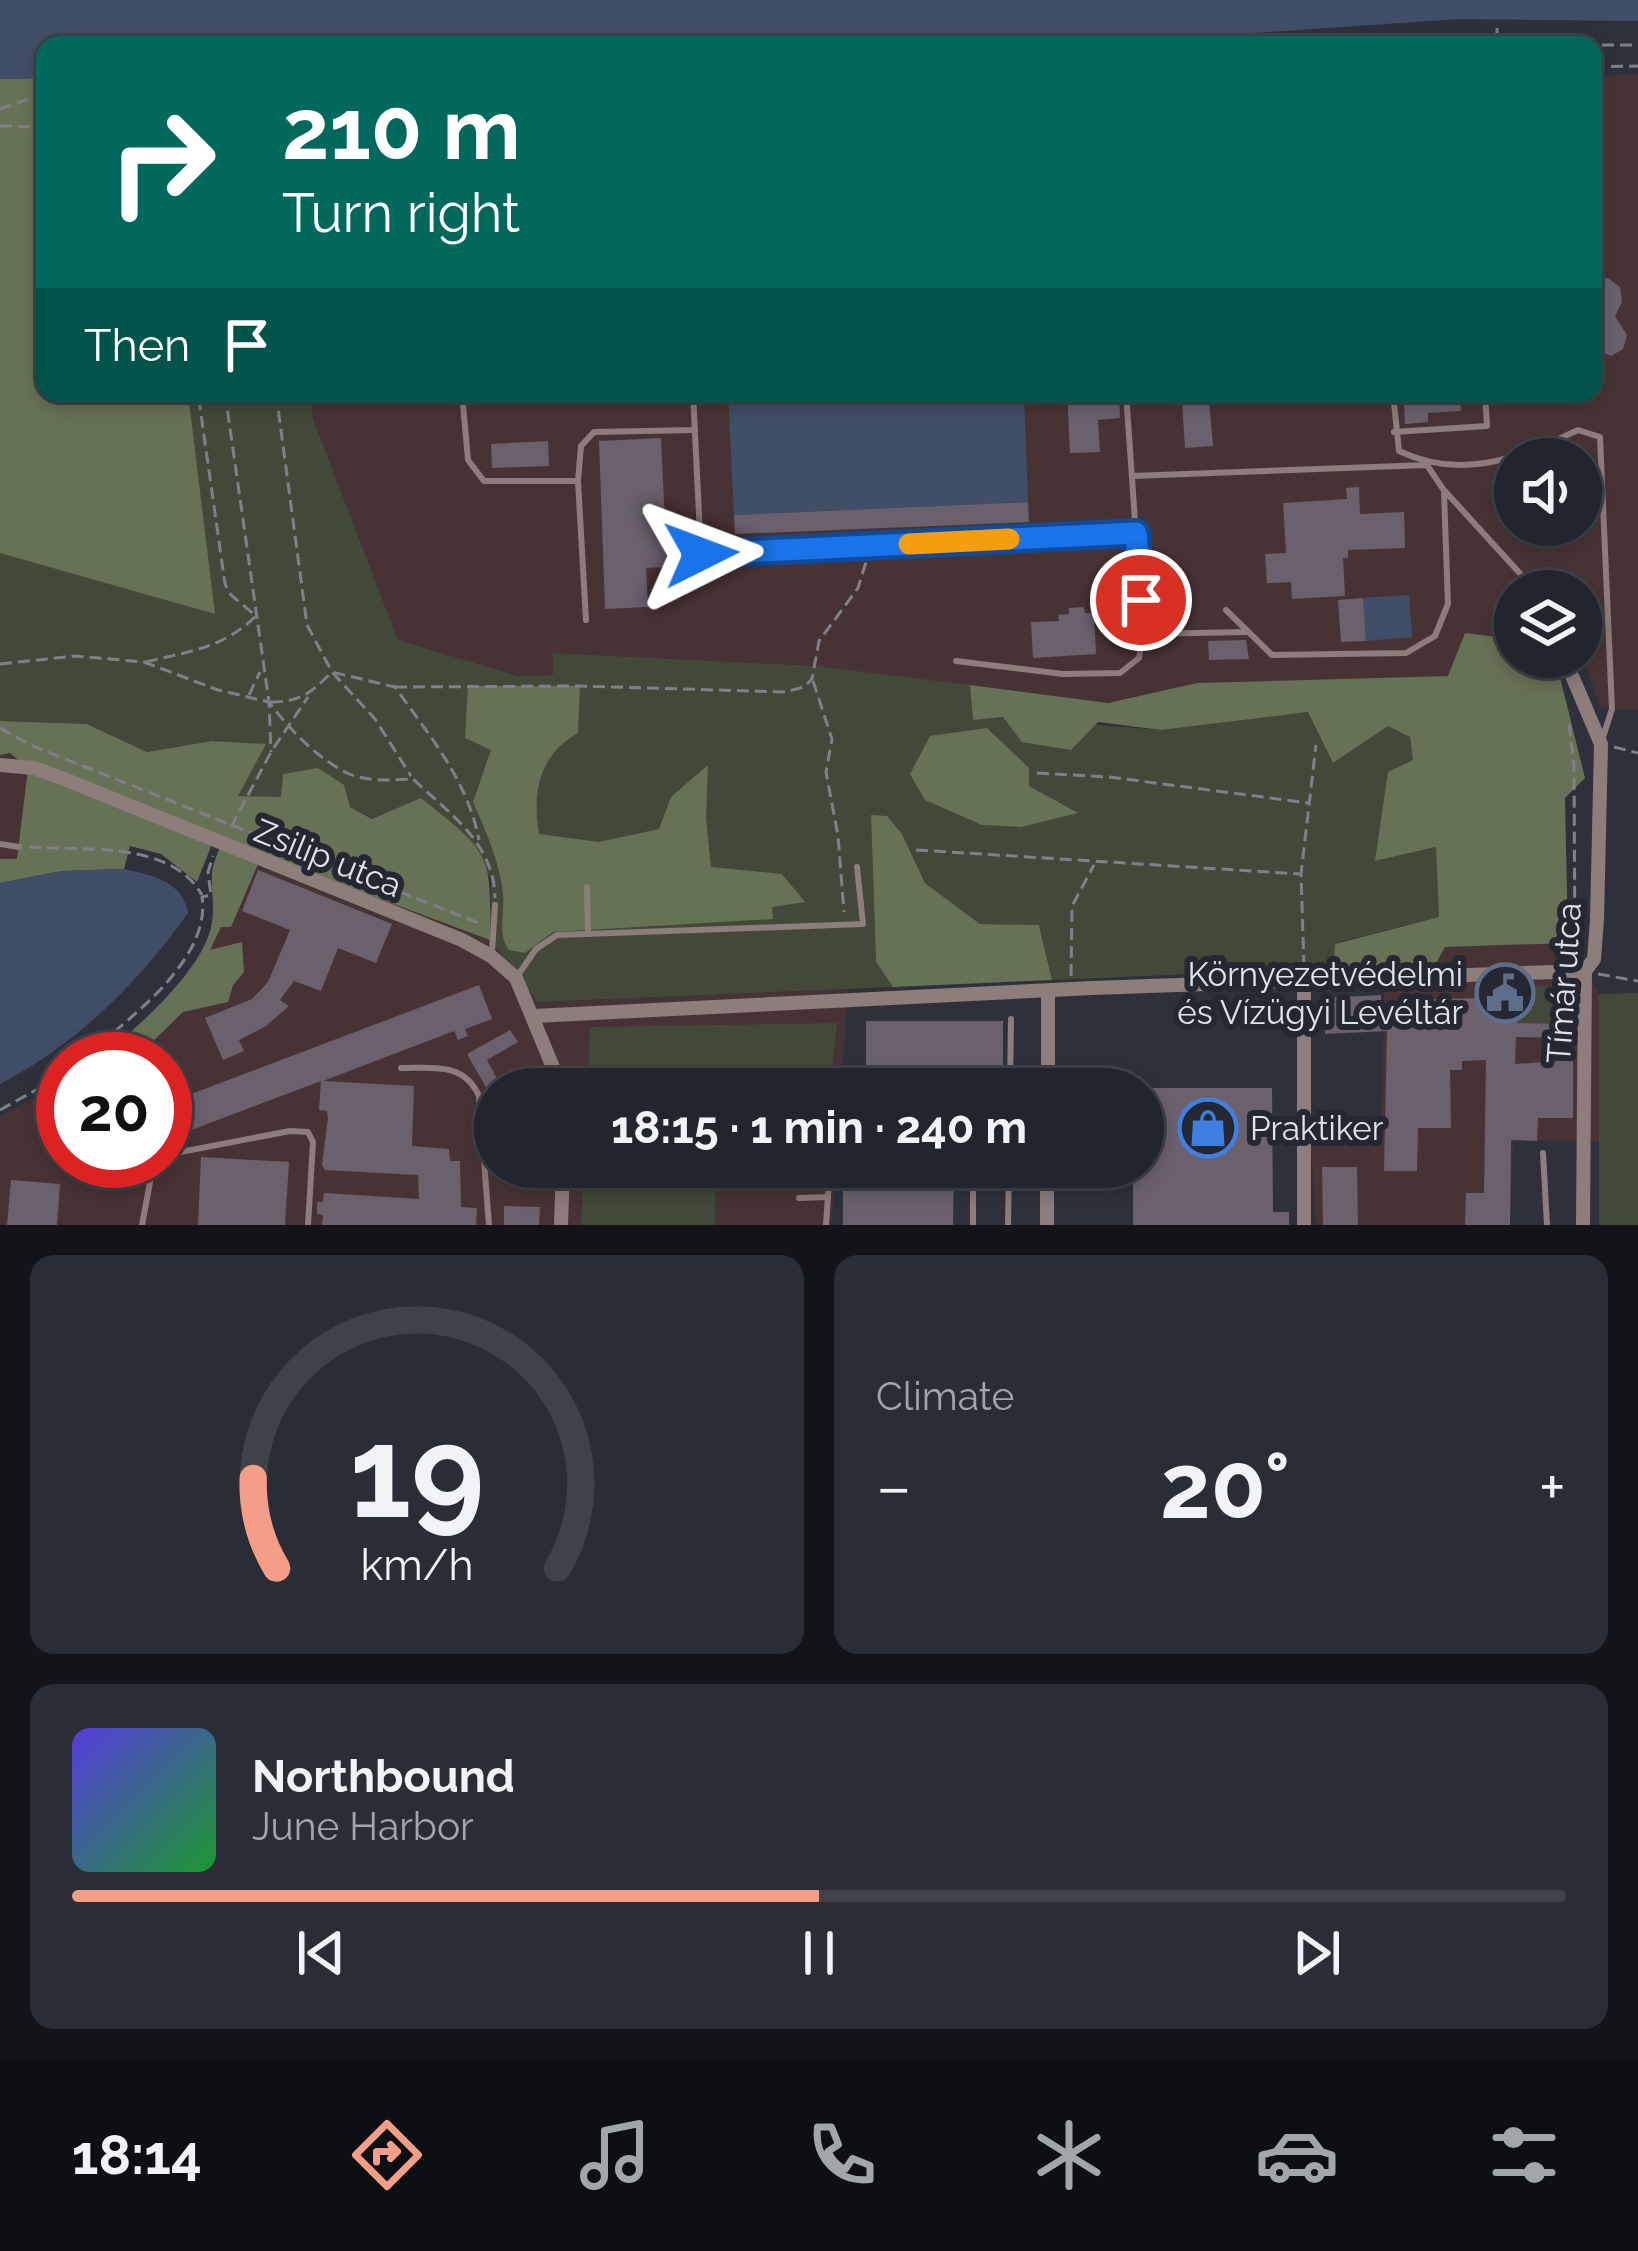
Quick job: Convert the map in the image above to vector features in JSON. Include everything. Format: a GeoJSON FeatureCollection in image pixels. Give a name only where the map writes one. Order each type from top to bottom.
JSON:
{"type":"FeatureCollection","features":[{"type":"Feature","properties":{"kind":"street"},"geometry":{"type":"LineString","coordinates":[[1573,678],[1600,744]]}},
{"type":"Feature","properties":{"kind":"street","name":"Tímár utca"},"geometry":{"type":"LineString","coordinates":[[1583,1225],[1580,971],[1594,959],[1600,744]]}},
{"type":"Feature","properties":{"kind":"street","name":"Zsilip utca"},"geometry":{"type":"LineString","coordinates":[[0,765],[34,767],[462,940],[491,956],[517,979],[554,1068]]}},
{"type":"Feature","properties":{"kind":"street"},"geometry":{"type":"LineString","coordinates":[[534,1016],[1070,989],[1580,971]]}},
{"type":"Feature","properties":{"kind":"street"},"geometry":{"type":"LineString","coordinates":[[1304,981],[1304,1225]]}},
{"type":"Feature","properties":{"kind":"street"},"geometry":{"type":"LineString","coordinates":[[1048,992],[1048,1068]]}},
{"type":"Feature","properties":{"kind":"street"},"geometry":{"type":"LineString","coordinates":[[561,1225],[562,1188]]}},
{"type":"Feature","properties":{"kind":"street"},"geometry":{"type":"LineString","coordinates":[[1047,1188],[1047,1225]]}},
{"type":"Feature","properties":{"kind":"lane"},"geometry":{"type":"LineString","coordinates":[[463,402],[468,460],[484,481],[578,481]]}},
{"type":"Feature","properties":{"kind":"lane"},"geometry":{"type":"LineString","coordinates":[[693,402],[701,554],[1136,533]]}},
{"type":"Feature","properties":{"kind":"lane"},"geometry":{"type":"LineString","coordinates":[[956,661],[1063,674],[1120,673],[1139,658],[1143,634],[1127,402]]}},
{"type":"Feature","properties":{"kind":"lane"},"geometry":{"type":"LineString","coordinates":[[1393,402],[1399,451],[1427,465],[1517,570]]}},
{"type":"Feature","properties":{"kind":"lane"},"geometry":{"type":"LineString","coordinates":[[1394,432],[1487,426],[1486,402]]}},
{"type":"Feature","properties":{"kind":"lane"},"geometry":{"type":"LineString","coordinates":[[586,620],[578,481],[581,446],[594,432],[695,430]]}},
{"type":"Feature","properties":{"kind":"lane"},"geometry":{"type":"LineString","coordinates":[[1132,476],[1518,458],[1578,430],[1600,437],[1612,709],[1600,744]]}},
{"type":"Feature","properties":{"kind":"lane"},"geometry":{"type":"LineString","coordinates":[[1226,610],[1272,655],[1406,652],[1435,636],[1448,604],[1443,489]]}},
{"type":"Feature","properties":{"kind":"lane"},"geometry":{"type":"LineString","coordinates":[[1143,634],[1247,632]]}},
{"type":"Feature","properties":{"kind":"lane"},"geometry":{"type":"LineString","coordinates":[[0,844],[19,847]]}},
{"type":"Feature","properties":{"kind":"lane"},"geometry":{"type":"LineString","coordinates":[[517,979],[536,949],[556,935],[863,924],[857,867]]}},
{"type":"Feature","properties":{"kind":"lane"},"geometry":{"type":"LineString","coordinates":[[587,887],[588,934]]}},
{"type":"Feature","properties":{"kind":"lane"},"geometry":{"type":"LineString","coordinates":[[491,956],[495,905]]}},
{"type":"Feature","properties":{"kind":"lane"},"geometry":{"type":"LineString","coordinates":[[1010,1068],[1011,1019]]}},
{"type":"Feature","properties":{"kind":"lane"},"geometry":{"type":"LineString","coordinates":[[400,1068],[448,1068],[474,1084],[479,1096],[489,1225]]}},
{"type":"Feature","properties":{"kind":"lane"},"geometry":{"type":"LineString","coordinates":[[192,1150],[290,1131],[308,1132],[313,1142],[308,1225]]}},
{"type":"Feature","properties":{"kind":"lane"},"geometry":{"type":"LineString","coordinates":[[1543,1153],[1547,1225]]}},
{"type":"Feature","properties":{"kind":"lane"},"geometry":{"type":"LineString","coordinates":[[142,1225],[149,1188]]}},
{"type":"Feature","properties":{"kind":"lane"},"geometry":{"type":"LineString","coordinates":[[826,1225],[829,1188]]}},
{"type":"Feature","properties":{"kind":"lane"},"geometry":{"type":"LineString","coordinates":[[973,1188],[973,1225]]}},
{"type":"Feature","properties":{"kind":"lane"},"geometry":{"type":"LineString","coordinates":[[1008,1225],[1009,1188]]}},
{"type":"Feature","properties":{"kind":"lane"},"geometry":{"type":"LineString","coordinates":[[799,1198],[828,1198]]}},
{"type":"Feature","properties":{"kind":"path"},"geometry":{"type":"LineString","coordinates":[[1496,28],[1496,36]]}},
{"type":"Feature","properties":{"kind":"path"},"geometry":{"type":"LineString","coordinates":[[1602,45],[1638,45]]}},
{"type":"Feature","properties":{"kind":"path"},"geometry":{"type":"LineString","coordinates":[[1602,67],[1638,66]]}},
{"type":"Feature","properties":{"kind":"path"},"geometry":{"type":"LineString","coordinates":[[0,109],[36,96]]}},
{"type":"Feature","properties":{"kind":"path"},"geometry":{"type":"LineString","coordinates":[[0,126],[36,128]]}},
{"type":"Feature","properties":{"kind":"path"},"geometry":{"type":"LineString","coordinates":[[199,402],[225,584],[256,616]]}},
{"type":"Feature","properties":{"kind":"path"},"geometry":{"type":"LineString","coordinates":[[226,402],[269,702],[271,752]]}},
{"type":"Feature","properties":{"kind":"path"},"geometry":{"type":"LineString","coordinates":[[277,402],[308,625],[332,672],[375,719],[413,778],[479,841]]}},
{"type":"Feature","properties":{"kind":"path"},"geometry":{"type":"LineString","coordinates":[[845,924],[838,836],[826,772],[832,739],[812,679],[819,641],[858,588],[871,546]]}},
{"type":"Feature","properties":{"kind":"path"},"geometry":{"type":"LineString","coordinates":[[0,664],[75,656],[144,662],[199,652],[239,632],[256,616]]}},
{"type":"Feature","properties":{"kind":"path"},"geometry":{"type":"LineString","coordinates":[[144,662],[218,690],[269,702],[309,696]]}},
{"type":"Feature","properties":{"kind":"path"},"geometry":{"type":"LineString","coordinates":[[249,697],[263,668]]}},
{"type":"Feature","properties":{"kind":"path"},"geometry":{"type":"LineString","coordinates":[[332,672],[395,687],[785,692],[804,688],[812,679]]}},
{"type":"Feature","properties":{"kind":"path"},"geometry":{"type":"LineString","coordinates":[[231,827],[286,726],[332,672]]}},
{"type":"Feature","properties":{"kind":"path"},"geometry":{"type":"LineString","coordinates":[[395,687],[447,759],[475,817],[479,841],[494,874],[495,905]]}},
{"type":"Feature","properties":{"kind":"path"},"geometry":{"type":"LineString","coordinates":[[269,702],[286,726],[348,773],[381,780],[413,778]]}},
{"type":"Feature","properties":{"kind":"path"},"geometry":{"type":"LineString","coordinates":[[1569,724],[1580,971],[1638,981]]}},
{"type":"Feature","properties":{"kind":"path"},"geometry":{"type":"LineString","coordinates":[[0,728],[34,748],[494,929]]}},
{"type":"Feature","properties":{"kind":"path"},"geometry":{"type":"LineString","coordinates":[[1600,744],[1638,753]]}},
{"type":"Feature","properties":{"kind":"path"},"geometry":{"type":"LineString","coordinates":[[1304,981],[1301,874],[1316,745]]}},
{"type":"Feature","properties":{"kind":"path"},"geometry":{"type":"LineString","coordinates":[[1037,773],[1109,777],[1309,803]]}},
{"type":"Feature","properties":{"kind":"path"},"geometry":{"type":"LineString","coordinates":[[202,897],[211,895],[208,872],[218,843]]}},
{"type":"Feature","properties":{"kind":"path"},"geometry":{"type":"LineString","coordinates":[[19,847],[161,859],[192,881],[202,897],[203,919],[186,954],[152,997],[114,1032]]}},
{"type":"Feature","properties":{"kind":"path"},"geometry":{"type":"LineString","coordinates":[[916,850],[1301,874]]}},
{"type":"Feature","properties":{"kind":"path"},"geometry":{"type":"LineString","coordinates":[[1070,989],[1072,907],[1096,862]]}},
{"type":"Feature","properties":{"kind":"path"},"geometry":{"type":"LineString","coordinates":[[0,1110],[36,1090]]}},
{"type":"Feature","properties":{"kind":"shaded area"},"geometry":{"type":"Polygon","coordinates":[[[1638,74],[1638,710],[1601,708],[1590,678],[1602,678],[1602,570],[1494,570],[1494,636],[1465,633],[1449,676],[1197,683],[1108,703],[816,666],[554,653],[553,675],[518,676],[398,640],[313,419],[312,402],[1602,402],[1602,76],[1638,74]]]}},
{"type":"Feature","properties":{"kind":"shaded area"},"geometry":{"type":"Polygon","coordinates":[[[10,753],[28,767],[17,860],[0,859],[0,755],[10,753]]]}},
{"type":"Feature","properties":{"kind":"shaded area"},"geometry":{"type":"Polygon","coordinates":[[[262,854],[490,940],[538,1002],[848,989],[842,1068],[474,1068],[474,1188],[834,1188],[831,1225],[0,1225],[0,1116],[36,1097],[36,1188],[192,1188],[192,1032],[163,1032],[183,1012],[228,1002],[241,942],[209,952],[221,926],[231,927],[262,854]]]}},
{"type":"Feature","properties":{"kind":"shaded area"},"geometry":{"type":"Polygon","coordinates":[[[1568,943],[1599,994],[1599,1141],[1513,1140],[1510,1225],[1316,1225],[1311,1146],[1381,1146],[1385,966],[1434,965],[1445,947],[1568,943]]]}},
{"type":"Feature","properties":{"kind":"green space"},"geometry":{"type":"Polygon","coordinates":[[[36,78],[36,402],[312,402],[313,419],[398,640],[518,676],[553,675],[553,653],[816,666],[970,685],[973,720],[1003,717],[1161,730],[1309,712],[1333,763],[1388,725],[1410,737],[1413,760],[1376,861],[1437,847],[1439,917],[1335,943],[1333,968],[1052,980],[1039,925],[980,924],[925,883],[902,834],[871,815],[876,962],[893,987],[538,1002],[490,940],[491,877],[350,807],[237,796],[265,744],[212,741],[147,752],[87,724],[0,721],[0,79],[36,78]]]}},
{"type":"Feature","properties":{"kind":"green space"},"geometry":{"type":"Polygon","coordinates":[[[36,78],[36,402],[189,402],[215,614],[0,553],[0,79],[36,78]]]}},
{"type":"Feature","properties":{"kind":"green space"},"geometry":{"type":"Polygon","coordinates":[[[1465,633],[1494,636],[1494,678],[1560,678],[1585,778],[1565,798],[1568,943],[1445,947],[1435,965],[1333,968],[1335,944],[1439,917],[1436,847],[1375,861],[1388,772],[1413,760],[1410,737],[1388,726],[1333,763],[1308,712],[1161,730],[1098,722],[1071,750],[1022,742],[1003,717],[973,720],[970,685],[1108,703],[1197,683],[1448,676],[1465,633]]]}},
{"type":"Feature","properties":{"kind":"green space"},"geometry":{"type":"Polygon","coordinates":[[[468,686],[580,686],[578,733],[554,752],[541,776],[539,834],[599,842],[659,829],[671,797],[708,765],[711,867],[782,874],[805,902],[772,907],[773,919],[553,932],[525,953],[509,950],[502,931],[499,871],[473,802],[491,750],[465,738],[468,686]]]}},
{"type":"Feature","properties":{"kind":"green space"},"geometry":{"type":"Polygon","coordinates":[[[0,721],[87,724],[147,752],[212,741],[266,744],[238,796],[281,797],[283,774],[318,768],[344,785],[350,807],[372,819],[421,798],[461,831],[482,856],[490,888],[490,940],[262,855],[231,927],[221,927],[210,950],[242,942],[244,972],[228,1002],[183,1012],[163,1032],[131,1032],[163,1001],[203,948],[212,924],[212,871],[220,847],[212,844],[197,882],[161,854],[130,846],[124,869],[62,871],[0,883],[0,859],[17,859],[28,768],[10,753],[0,755],[0,721]]]}},
{"type":"Feature","properties":{"kind":"green space"},"geometry":{"type":"Polygon","coordinates":[[[987,728],[1029,768],[1029,786],[1078,813],[1021,827],[982,825],[925,800],[910,774],[930,736],[987,728]]]}},
{"type":"Feature","properties":{"kind":"green space"},"geometry":{"type":"Polygon","coordinates":[[[871,815],[887,816],[902,834],[925,883],[980,924],[1039,925],[1052,980],[893,987],[876,962],[871,815]]]}},
{"type":"Feature","properties":{"kind":"green space"},"geometry":{"type":"Polygon","coordinates":[[[1517,986],[1578,987],[1578,1024],[1517,1023],[1517,986]]]}},
{"type":"Feature","properties":{"kind":"green space"},"geometry":{"type":"Polygon","coordinates":[[[1638,993],[1638,1225],[1599,1225],[1599,994],[1638,993]]]}},
{"type":"Feature","properties":{"kind":"green space"},"geometry":{"type":"Polygon","coordinates":[[[837,1023],[832,1068],[589,1068],[590,1027],[837,1023]]]}},
{"type":"Feature","properties":{"kind":"green space"},"geometry":{"type":"Polygon","coordinates":[[[583,1188],[715,1188],[715,1225],[581,1225],[583,1188]]]}},
{"type":"Feature","properties":{"kind":"water"},"geometry":{"type":"Polygon","coordinates":[[[0,0],[1638,0],[1638,21],[1458,19],[1211,36],[36,36],[36,78],[0,79],[0,0]]]}},
{"type":"Feature","properties":{"kind":"water"},"geometry":{"type":"Polygon","coordinates":[[[728,402],[1024,402],[1028,502],[734,515],[728,402]]]}},
{"type":"Feature","properties":{"kind":"water"},"geometry":{"type":"Polygon","coordinates":[[[1409,595],[1412,637],[1366,641],[1363,598],[1409,595]]]}},
{"type":"Feature","properties":{"kind":"water"},"geometry":{"type":"Polygon","coordinates":[[[124,869],[155,877],[180,893],[188,913],[104,1010],[79,1032],[36,1032],[36,1063],[0,1084],[0,883],[62,871],[124,869]]]}},
{"type":"Feature","properties":{"kind":"building"},"geometry":{"type":"Polygon","coordinates":[[[1602,279],[1620,287],[1622,302],[1615,316],[1627,335],[1623,349],[1611,356],[1602,352],[1602,279]]]}},
{"type":"Feature","properties":{"kind":"building"},"geometry":{"type":"Polygon","coordinates":[[[1067,402],[1119,402],[1120,418],[1098,420],[1100,452],[1070,453],[1067,402]]]}},
{"type":"Feature","properties":{"kind":"building"},"geometry":{"type":"Polygon","coordinates":[[[1182,402],[1209,402],[1213,446],[1185,448],[1182,402]]]}},
{"type":"Feature","properties":{"kind":"building"},"geometry":{"type":"Polygon","coordinates":[[[1404,402],[1460,402],[1461,411],[1428,413],[1428,422],[1405,424],[1404,402]]]}},
{"type":"Feature","properties":{"kind":"building"},"geometry":{"type":"Polygon","coordinates":[[[661,438],[667,567],[646,568],[648,607],[605,609],[599,441],[661,438]]]}},
{"type":"Feature","properties":{"kind":"building"},"geometry":{"type":"Polygon","coordinates":[[[548,441],[549,466],[492,468],[491,444],[548,441]]]}},
{"type":"Feature","properties":{"kind":"building"},"geometry":{"type":"Polygon","coordinates":[[[1359,487],[1360,514],[1404,512],[1405,548],[1348,550],[1348,558],[1343,558],[1345,596],[1292,599],[1291,582],[1267,583],[1265,554],[1286,553],[1283,503],[1347,499],[1346,488],[1359,487]]]}},
{"type":"Feature","properties":{"kind":"building"},"geometry":{"type":"Polygon","coordinates":[[[1028,502],[1029,522],[735,534],[734,515],[1028,502]]]}},
{"type":"Feature","properties":{"kind":"building"},"geometry":{"type":"Polygon","coordinates":[[[1363,598],[1366,641],[1341,642],[1338,600],[1363,598]]]}},
{"type":"Feature","properties":{"kind":"building"},"geometry":{"type":"Polygon","coordinates":[[[1084,607],[1085,613],[1094,613],[1096,654],[1033,658],[1031,622],[1059,621],[1058,615],[1069,614],[1069,608],[1084,607]]]}},
{"type":"Feature","properties":{"kind":"building"},"geometry":{"type":"Polygon","coordinates":[[[1246,640],[1249,659],[1209,660],[1208,641],[1246,640]]]}},
{"type":"Feature","properties":{"kind":"building"},"geometry":{"type":"Polygon","coordinates":[[[258,870],[392,924],[376,963],[338,948],[321,991],[294,981],[280,1000],[289,1006],[266,1026],[239,1040],[244,1051],[223,1060],[205,1018],[252,999],[268,982],[290,930],[242,911],[258,870]]]}},
{"type":"Feature","properties":{"kind":"building"},"geometry":{"type":"Polygon","coordinates":[[[479,985],[492,1019],[465,1029],[468,1036],[458,1040],[454,1031],[323,1081],[414,1086],[412,1146],[449,1149],[450,1161],[460,1161],[461,1207],[477,1208],[476,1225],[322,1225],[317,1202],[323,1202],[324,1193],[419,1199],[418,1175],[325,1170],[328,1118],[327,1111],[319,1110],[321,1081],[192,1130],[192,1094],[479,985]]]}},
{"type":"Feature","properties":{"kind":"building"},"geometry":{"type":"Polygon","coordinates":[[[1517,986],[1517,1023],[1573,1024],[1573,1038],[1516,1037],[1515,1064],[1573,1060],[1573,1118],[1538,1118],[1537,1141],[1511,1140],[1510,1225],[1465,1225],[1466,1193],[1484,1193],[1486,1060],[1462,1061],[1462,1070],[1450,1070],[1451,1128],[1418,1128],[1417,1171],[1384,1171],[1387,1031],[1325,1034],[1323,998],[1381,995],[1382,1016],[1434,1016],[1434,999],[1487,998],[1487,987],[1517,986]]]}},
{"type":"Feature","properties":{"kind":"building"},"geometry":{"type":"Polygon","coordinates":[[[866,1021],[1003,1021],[1003,1068],[866,1068],[866,1021]]]}},
{"type":"Feature","properties":{"kind":"building"},"geometry":{"type":"Polygon","coordinates":[[[510,1030],[518,1042],[487,1060],[491,1068],[475,1068],[467,1054],[510,1030]]]}},
{"type":"Feature","properties":{"kind":"building","name":"Praktiker"},"geometry":{"type":"Polygon","coordinates":[[[1164,1088],[1272,1088],[1273,1212],[1289,1212],[1289,1225],[1133,1225],[1133,1188],[1164,1188],[1164,1088]]]}},
{"type":"Feature","properties":{"kind":"building"},"geometry":{"type":"Polygon","coordinates":[[[201,1157],[289,1162],[285,1225],[198,1225],[201,1157]]]}},
{"type":"Feature","properties":{"kind":"building"},"geometry":{"type":"Polygon","coordinates":[[[1322,1167],[1357,1167],[1358,1225],[1323,1225],[1322,1167]]]}},
{"type":"Feature","properties":{"kind":"building"},"geometry":{"type":"Polygon","coordinates":[[[11,1180],[36,1182],[36,1188],[60,1188],[57,1225],[7,1225],[11,1180]]]}},
{"type":"Feature","properties":{"kind":"building"},"geometry":{"type":"Polygon","coordinates":[[[843,1188],[954,1188],[953,1225],[843,1225],[843,1188]]]}},
{"type":"Feature","properties":{"kind":"building"},"geometry":{"type":"Polygon","coordinates":[[[504,1206],[540,1207],[539,1225],[504,1225],[504,1206]]]}},
{"type":"Feature","properties":{"kind":"slow traffic"},"geometry":{"type":"LineString","coordinates":[[909,544],[1009,539]]}},
{"type":"Feature","properties":{"kind":"place","name":"Környezetvédelmi és Vízügyi Levéltár"},"geometry":{"type":"Point","coordinates":[1505,993]}},
{"type":"Feature","properties":{"kind":"place","name":"Praktiker"},"geometry":{"type":"Point","coordinates":[1208,1128]}},
{"type":"Feature","properties":{"kind":"route"},"geometry":{"type":"LineString","coordinates":[[701,554],[1136,533],[1141,600]]}}]}
